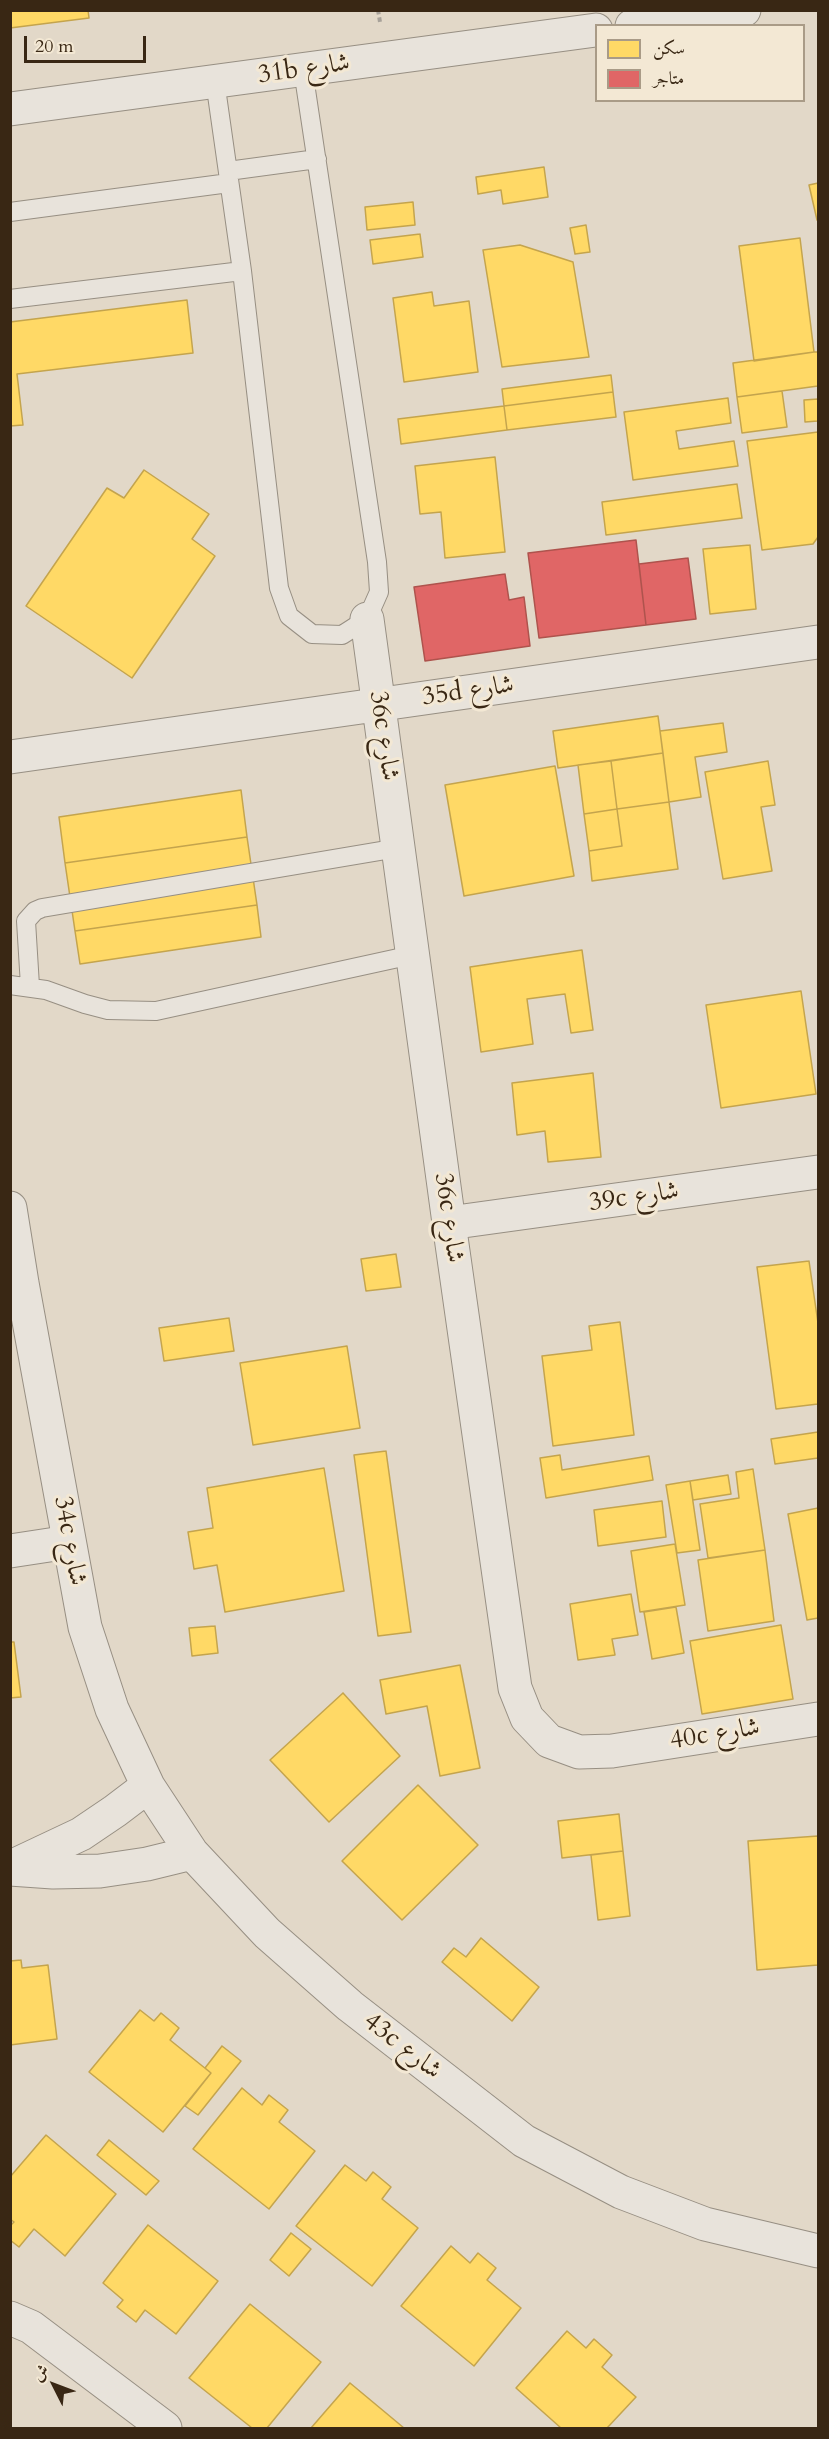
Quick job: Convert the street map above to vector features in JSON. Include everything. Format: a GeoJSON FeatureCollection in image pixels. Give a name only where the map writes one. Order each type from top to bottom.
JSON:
{"type":"FeatureCollection","features":[{"type":"Feature","properties":{"kind":"street"},"geometry":{"type":"LineString","coordinates":[[646,24],[744,10]]}},
{"type":"Feature","properties":{"kind":"street","name":"31b شارع"},"geometry":{"type":"LineString","coordinates":[[10,109],[595,30]]}},
{"type":"Feature","properties":{"kind":"street","name":"36c شارع"},"geometry":{"type":"LineString","coordinates":[[367,619],[515,1688],[527,1718],[549,1741],[579,1752],[612,1751]]}},
{"type":"Feature","properties":{"kind":"street","name":"35d شارع"},"geometry":{"type":"LineString","coordinates":[[10,757],[819,642]]}},
{"type":"Feature","properties":{"kind":"street","name":"39c شارع"},"geometry":{"type":"LineString","coordinates":[[449,1223],[819,1172]]}},
{"type":"Feature","properties":{"kind":"street","name":"34c شارع"},"geometry":{"type":"LineString","coordinates":[[10,1208],[16,1284],[88,1637],[112,1709],[148,1786],[192,1853]]}},
{"type":"Feature","properties":{"kind":"street"},"geometry":{"type":"LineString","coordinates":[[10,1551],[69,1542]]}},
{"type":"Feature","properties":{"kind":"street","name":"40c شارع"},"geometry":{"type":"LineString","coordinates":[[612,1751],[819,1719]]}},
{"type":"Feature","properties":{"kind":"street"},"geometry":{"type":"LineString","coordinates":[[10,1868],[81,1834],[148,1786]]}},
{"type":"Feature","properties":{"kind":"street"},"geometry":{"type":"LineString","coordinates":[[10,1868],[53,1872],[100,1871],[147,1864],[192,1853]]}},
{"type":"Feature","properties":{"kind":"street","name":"43c شارع"},"geometry":{"type":"LineString","coordinates":[[192,1853],[267,1933],[350,2006],[524,2140],[621,2192],[705,2224],[819,2251]]}},
{"type":"Feature","properties":{"kind":"street"},"geometry":{"type":"LineString","coordinates":[[10,2318],[31,2327],[165,2428]]}},
{"type":"Feature","properties":{"kind":"lane"},"geometry":{"type":"LineString","coordinates":[[215,81],[242,271],[279,588],[289,616],[312,634],[342,635],[367,619],[379,592],[377,562],[303,70]]}},
{"type":"Feature","properties":{"kind":"lane"},"geometry":{"type":"LineString","coordinates":[[10,212],[228,177],[317,159]]}},
{"type":"Feature","properties":{"kind":"lane"},"geometry":{"type":"LineString","coordinates":[[10,299],[242,271]]}},
{"type":"Feature","properties":{"kind":"lane"},"geometry":{"type":"LineString","coordinates":[[30,986],[26,921],[35,911],[42,908],[398,848]]}},
{"type":"Feature","properties":{"kind":"lane"},"geometry":{"type":"LineString","coordinates":[[10,985],[30,986],[108,1010],[156,1011],[412,955]]}},
{"type":"Feature","properties":{"kind":"building: سكن"},"geometry":{"type":"Polygon","coordinates":[[[10,10],[88,10],[89,18],[10,28],[10,10]]]}},
{"type":"Feature","properties":{"kind":"building: سكن"},"geometry":{"type":"Polygon","coordinates":[[[544,167],[548,197],[503,204],[501,190],[478,194],[476,177],[544,167]]]}},
{"type":"Feature","properties":{"kind":"building: سكن"},"geometry":{"type":"Polygon","coordinates":[[[818,183],[818,220],[817,220],[809,185],[818,183]]]}},
{"type":"Feature","properties":{"kind":"building: سكن"},"geometry":{"type":"Polygon","coordinates":[[[413,202],[415,225],[367,230],[365,207],[413,202]]]}},
{"type":"Feature","properties":{"kind":"building: سكن"},"geometry":{"type":"Polygon","coordinates":[[[586,225],[590,252],[575,254],[570,228],[586,225]]]}},
{"type":"Feature","properties":{"kind":"building: سكن"},"geometry":{"type":"Polygon","coordinates":[[[420,234],[423,257],[373,264],[370,240],[420,234]]]}},
{"type":"Feature","properties":{"kind":"building: سكن"},"geometry":{"type":"Polygon","coordinates":[[[800,238],[814,352],[754,361],[739,246],[800,238]]]}},
{"type":"Feature","properties":{"kind":"building: سكن"},"geometry":{"type":"Polygon","coordinates":[[[520,245],[573,262],[589,357],[502,367],[483,250],[520,245]]]}},
{"type":"Feature","properties":{"kind":"building: سكن"},"geometry":{"type":"Polygon","coordinates":[[[432,292],[434,306],[469,301],[478,372],[404,382],[393,298],[432,292]]]}},
{"type":"Feature","properties":{"kind":"building: سكن"},"geometry":{"type":"Polygon","coordinates":[[[187,300],[193,353],[17,374],[23,425],[10,426],[10,322],[187,300]]]}},
{"type":"Feature","properties":{"kind":"building: سكن"},"geometry":{"type":"Polygon","coordinates":[[[818,352],[818,386],[737,397],[733,363],[818,352]]]}},
{"type":"Feature","properties":{"kind":"building: سكن"},"geometry":{"type":"Polygon","coordinates":[[[611,375],[613,392],[504,406],[502,389],[611,375]]]}},
{"type":"Feature","properties":{"kind":"building: سكن"},"geometry":{"type":"Polygon","coordinates":[[[782,391],[787,427],[742,433],[737,397],[782,391]]]}},
{"type":"Feature","properties":{"kind":"building: سكن"},"geometry":{"type":"Polygon","coordinates":[[[613,392],[616,417],[507,430],[504,406],[613,392]]]}},
{"type":"Feature","properties":{"kind":"building: سكن"},"geometry":{"type":"Polygon","coordinates":[[[728,398],[731,423],[676,431],[679,449],[734,441],[738,466],[633,480],[624,412],[728,398]]]}},
{"type":"Feature","properties":{"kind":"building: سكن"},"geometry":{"type":"Polygon","coordinates":[[[818,399],[818,421],[805,422],[804,400],[818,399]]]}},
{"type":"Feature","properties":{"kind":"building: سكن"},"geometry":{"type":"Polygon","coordinates":[[[504,406],[507,430],[401,444],[398,419],[504,406]]]}},
{"type":"Feature","properties":{"kind":"building: سكن"},"geometry":{"type":"Polygon","coordinates":[[[818,432],[818,537],[813,544],[762,550],[747,441],[818,432]]]}},
{"type":"Feature","properties":{"kind":"building: سكن"},"geometry":{"type":"Polygon","coordinates":[[[495,457],[505,552],[445,558],[441,512],[420,514],[415,466],[495,457]]]}},
{"type":"Feature","properties":{"kind":"building: سكن"},"geometry":{"type":"Polygon","coordinates":[[[144,470],[209,514],[192,539],[215,556],[132,678],[26,606],[107,488],[124,498],[144,470]]]}},
{"type":"Feature","properties":{"kind":"building: سكن"},"geometry":{"type":"Polygon","coordinates":[[[737,484],[742,518],[606,535],[602,502],[737,484]]]}},
{"type":"Feature","properties":{"kind":"building: سكن"},"geometry":{"type":"Polygon","coordinates":[[[750,545],[756,609],[710,614],[703,549],[750,545]]]}},
{"type":"Feature","properties":{"kind":"building: سكن"},"geometry":{"type":"Polygon","coordinates":[[[658,716],[663,753],[558,768],[553,731],[658,716]]]}},
{"type":"Feature","properties":{"kind":"building: سكن"},"geometry":{"type":"Polygon","coordinates":[[[723,723],[727,752],[695,757],[701,797],[669,802],[660,731],[723,723]]]}},
{"type":"Feature","properties":{"kind":"building: سكن"},"geometry":{"type":"Polygon","coordinates":[[[663,753],[669,802],[617,809],[611,761],[663,753]]]}},
{"type":"Feature","properties":{"kind":"building: سكن"},"geometry":{"type":"Polygon","coordinates":[[[611,761],[617,809],[584,814],[578,765],[611,761]]]}},
{"type":"Feature","properties":{"kind":"building: سكن"},"geometry":{"type":"Polygon","coordinates":[[[768,761],[775,805],[761,807],[772,871],[723,879],[705,772],[768,761]]]}},
{"type":"Feature","properties":{"kind":"building: سكن"},"geometry":{"type":"Polygon","coordinates":[[[555,766],[574,876],[464,896],[445,785],[555,766]]]}},
{"type":"Feature","properties":{"kind":"building: سكن"},"geometry":{"type":"Polygon","coordinates":[[[241,790],[247,837],[65,863],[59,817],[241,790]]]}},
{"type":"Feature","properties":{"kind":"building: سكن"},"geometry":{"type":"Polygon","coordinates":[[[669,802],[678,869],[592,881],[589,851],[622,846],[617,809],[669,802]]]}},
{"type":"Feature","properties":{"kind":"building: سكن"},"geometry":{"type":"Polygon","coordinates":[[[617,809],[622,846],[589,851],[584,814],[617,809]]]}},
{"type":"Feature","properties":{"kind":"building: سكن"},"geometry":{"type":"Polygon","coordinates":[[[247,837],[257,905],[75,931],[65,863],[247,837]]]}},
{"type":"Feature","properties":{"kind":"building: سكن"},"geometry":{"type":"Polygon","coordinates":[[[257,905],[261,937],[80,964],[75,931],[257,905]]]}},
{"type":"Feature","properties":{"kind":"building: سكن"},"geometry":{"type":"Polygon","coordinates":[[[582,950],[593,1030],[571,1033],[565,994],[527,999],[533,1044],[481,1052],[470,967],[582,950]]]}},
{"type":"Feature","properties":{"kind":"building: سكن"},"geometry":{"type":"Polygon","coordinates":[[[801,991],[816,1094],[721,1108],[706,1005],[801,991]]]}},
{"type":"Feature","properties":{"kind":"building: سكن"},"geometry":{"type":"Polygon","coordinates":[[[593,1073],[601,1157],[548,1162],[545,1131],[517,1135],[512,1083],[593,1073]]]}},
{"type":"Feature","properties":{"kind":"building: سكن"},"geometry":{"type":"Polygon","coordinates":[[[396,1254],[401,1287],[366,1291],[361,1259],[396,1254]]]}},
{"type":"Feature","properties":{"kind":"building: سكن"},"geometry":{"type":"Polygon","coordinates":[[[809,1261],[818,1323],[818,1404],[776,1409],[757,1267],[809,1261]]]}},
{"type":"Feature","properties":{"kind":"building: سكن"},"geometry":{"type":"Polygon","coordinates":[[[229,1318],[234,1351],[164,1361],[159,1328],[229,1318]]]}},
{"type":"Feature","properties":{"kind":"building: سكن"},"geometry":{"type":"Polygon","coordinates":[[[620,1322],[634,1435],[553,1446],[542,1356],[592,1350],[589,1326],[620,1322]]]}},
{"type":"Feature","properties":{"kind":"building: سكن"},"geometry":{"type":"Polygon","coordinates":[[[347,1346],[360,1428],[253,1445],[240,1363],[347,1346]]]}},
{"type":"Feature","properties":{"kind":"building: سكن"},"geometry":{"type":"Polygon","coordinates":[[[818,1432],[818,1458],[775,1464],[771,1439],[818,1432]]]}},
{"type":"Feature","properties":{"kind":"building: سكن"},"geometry":{"type":"Polygon","coordinates":[[[386,1451],[411,1632],[378,1636],[354,1455],[386,1451]]]}},
{"type":"Feature","properties":{"kind":"building: سكن"},"geometry":{"type":"Polygon","coordinates":[[[560,1455],[562,1470],[649,1456],[653,1480],[546,1498],[540,1458],[560,1455]]]}},
{"type":"Feature","properties":{"kind":"building: سكن"},"geometry":{"type":"Polygon","coordinates":[[[324,1468],[344,1591],[225,1612],[217,1565],[194,1569],[188,1532],[213,1528],[207,1488],[324,1468]]]}},
{"type":"Feature","properties":{"kind":"building: سكن"},"geometry":{"type":"Polygon","coordinates":[[[753,1469],[765,1550],[708,1558],[700,1504],[739,1498],[736,1472],[753,1469]]]}},
{"type":"Feature","properties":{"kind":"building: سكن"},"geometry":{"type":"Polygon","coordinates":[[[728,1475],[731,1494],[693,1500],[690,1481],[728,1475]]]}},
{"type":"Feature","properties":{"kind":"building: سكن"},"geometry":{"type":"Polygon","coordinates":[[[690,1481],[700,1550],[677,1553],[666,1485],[690,1481]]]}},
{"type":"Feature","properties":{"kind":"building: سكن"},"geometry":{"type":"Polygon","coordinates":[[[662,1501],[666,1537],[598,1546],[594,1510],[662,1501]]]}},
{"type":"Feature","properties":{"kind":"building: سكن"},"geometry":{"type":"Polygon","coordinates":[[[818,1508],[818,1618],[807,1620],[788,1514],[818,1508]]]}},
{"type":"Feature","properties":{"kind":"building: سكن"},"geometry":{"type":"Polygon","coordinates":[[[675,1544],[685,1605],[640,1612],[631,1551],[675,1544]]]}},
{"type":"Feature","properties":{"kind":"building: سكن"},"geometry":{"type":"Polygon","coordinates":[[[765,1550],[774,1621],[708,1631],[698,1560],[765,1550]]]}},
{"type":"Feature","properties":{"kind":"building: سكن"},"geometry":{"type":"Polygon","coordinates":[[[631,1594],[638,1635],[612,1639],[615,1655],[578,1660],[570,1604],[631,1594]]]}},
{"type":"Feature","properties":{"kind":"building: سكن"},"geometry":{"type":"Polygon","coordinates":[[[676,1607],[684,1653],[652,1659],[644,1612],[676,1607]]]}},
{"type":"Feature","properties":{"kind":"building: سكن"},"geometry":{"type":"Polygon","coordinates":[[[781,1625],[793,1699],[702,1714],[690,1641],[781,1625]]]}},
{"type":"Feature","properties":{"kind":"building: سكن"},"geometry":{"type":"Polygon","coordinates":[[[215,1626],[218,1653],[192,1656],[189,1628],[215,1626]]]}},
{"type":"Feature","properties":{"kind":"building: سكن"},"geometry":{"type":"Polygon","coordinates":[[[10,1642],[14,1642],[21,1697],[10,1698],[10,1642]]]}},
{"type":"Feature","properties":{"kind":"building: سكن"},"geometry":{"type":"Polygon","coordinates":[[[460,1665],[480,1768],[440,1776],[427,1706],[386,1714],[380,1680],[460,1665]]]}},
{"type":"Feature","properties":{"kind":"building: سكن"},"geometry":{"type":"Polygon","coordinates":[[[343,1693],[400,1756],[329,1822],[270,1760],[343,1693]]]}},
{"type":"Feature","properties":{"kind":"building: سكن"},"geometry":{"type":"Polygon","coordinates":[[[418,1785],[478,1845],[402,1920],[342,1861],[418,1785]]]}},
{"type":"Feature","properties":{"kind":"building: سكن"},"geometry":{"type":"Polygon","coordinates":[[[619,1814],[623,1851],[562,1858],[558,1821],[619,1814]]]}},
{"type":"Feature","properties":{"kind":"building: سكن"},"geometry":{"type":"Polygon","coordinates":[[[818,1836],[818,1965],[757,1970],[748,1841],[818,1836]]]}},
{"type":"Feature","properties":{"kind":"building: سكن"},"geometry":{"type":"Polygon","coordinates":[[[623,1851],[630,1916],[598,1920],[591,1855],[623,1851]]]}},
{"type":"Feature","properties":{"kind":"building: سكن"},"geometry":{"type":"Polygon","coordinates":[[[481,1938],[539,1987],[512,2021],[442,1962],[454,1948],[466,1957],[481,1938]]]}},
{"type":"Feature","properties":{"kind":"building: سكن"},"geometry":{"type":"Polygon","coordinates":[[[21,1960],[22,1968],[48,1965],[57,2039],[10,2045],[10,1961],[21,1960]]]}},
{"type":"Feature","properties":{"kind":"building: سكن"},"geometry":{"type":"Polygon","coordinates":[[[140,2010],[154,2021],[161,2013],[179,2028],[170,2040],[211,2073],[163,2132],[89,2072],[140,2010]]]}},
{"type":"Feature","properties":{"kind":"building: سكن"},"geometry":{"type":"Polygon","coordinates":[[[222,2046],[241,2061],[198,2115],[185,2106],[211,2073],[205,2068],[222,2046]]]}},
{"type":"Feature","properties":{"kind":"building: سكن"},"geometry":{"type":"Polygon","coordinates":[[[242,2088],[262,2105],[269,2095],[288,2110],[279,2122],[315,2151],[269,2209],[193,2149],[242,2088]]]}},
{"type":"Feature","properties":{"kind":"building: سكن"},"geometry":{"type":"Polygon","coordinates":[[[46,2135],[116,2194],[65,2256],[34,2229],[19,2247],[10,2240],[10,2226],[14,2222],[10,2219],[10,2177],[46,2135]]]}},
{"type":"Feature","properties":{"kind":"building: سكن"},"geometry":{"type":"Polygon","coordinates":[[[109,2140],[159,2181],[146,2195],[97,2155],[109,2140]]]}},
{"type":"Feature","properties":{"kind":"building: سكن"},"geometry":{"type":"Polygon","coordinates":[[[345,2165],[366,2181],[373,2172],[391,2187],[382,2199],[418,2228],[372,2286],[296,2226],[345,2165]]]}},
{"type":"Feature","properties":{"kind":"building: سكن"},"geometry":{"type":"Polygon","coordinates":[[[148,2225],[218,2281],[176,2334],[145,2310],[136,2322],[117,2307],[123,2300],[103,2283],[148,2225]]]}},
{"type":"Feature","properties":{"kind":"building: سكن"},"geometry":{"type":"Polygon","coordinates":[[[291,2233],[311,2249],[289,2276],[270,2260],[291,2233]]]}},
{"type":"Feature","properties":{"kind":"building: سكن"},"geometry":{"type":"Polygon","coordinates":[[[451,2246],[470,2263],[478,2253],[496,2268],[487,2280],[521,2308],[474,2366],[401,2306],[451,2246]]]}},
{"type":"Feature","properties":{"kind":"building: سكن"},"geometry":{"type":"Polygon","coordinates":[[[250,2304],[321,2362],[267,2428],[252,2428],[189,2378],[250,2304]]]}},
{"type":"Feature","properties":{"kind":"building: سكن"},"geometry":{"type":"Polygon","coordinates":[[[567,2331],[586,2348],[594,2339],[612,2355],[602,2367],[636,2397],[607,2428],[561,2428],[516,2388],[567,2331]]]}},
{"type":"Feature","properties":{"kind":"building: سكن"},"geometry":{"type":"Polygon","coordinates":[[[350,2383],[404,2428],[311,2428],[350,2383]]]}},
{"type":"Feature","properties":{"kind":"building: متاجر"},"geometry":{"type":"Polygon","coordinates":[[[636,540],[646,625],[539,638],[528,553],[636,540]]]}},
{"type":"Feature","properties":{"kind":"building: متاجر"},"geometry":{"type":"Polygon","coordinates":[[[688,558],[696,619],[646,625],[639,564],[688,558]]]}},
{"type":"Feature","properties":{"kind":"building: متاجر"},"geometry":{"type":"Polygon","coordinates":[[[505,574],[509,600],[524,597],[530,646],[425,661],[414,587],[505,574]]]}}]}
